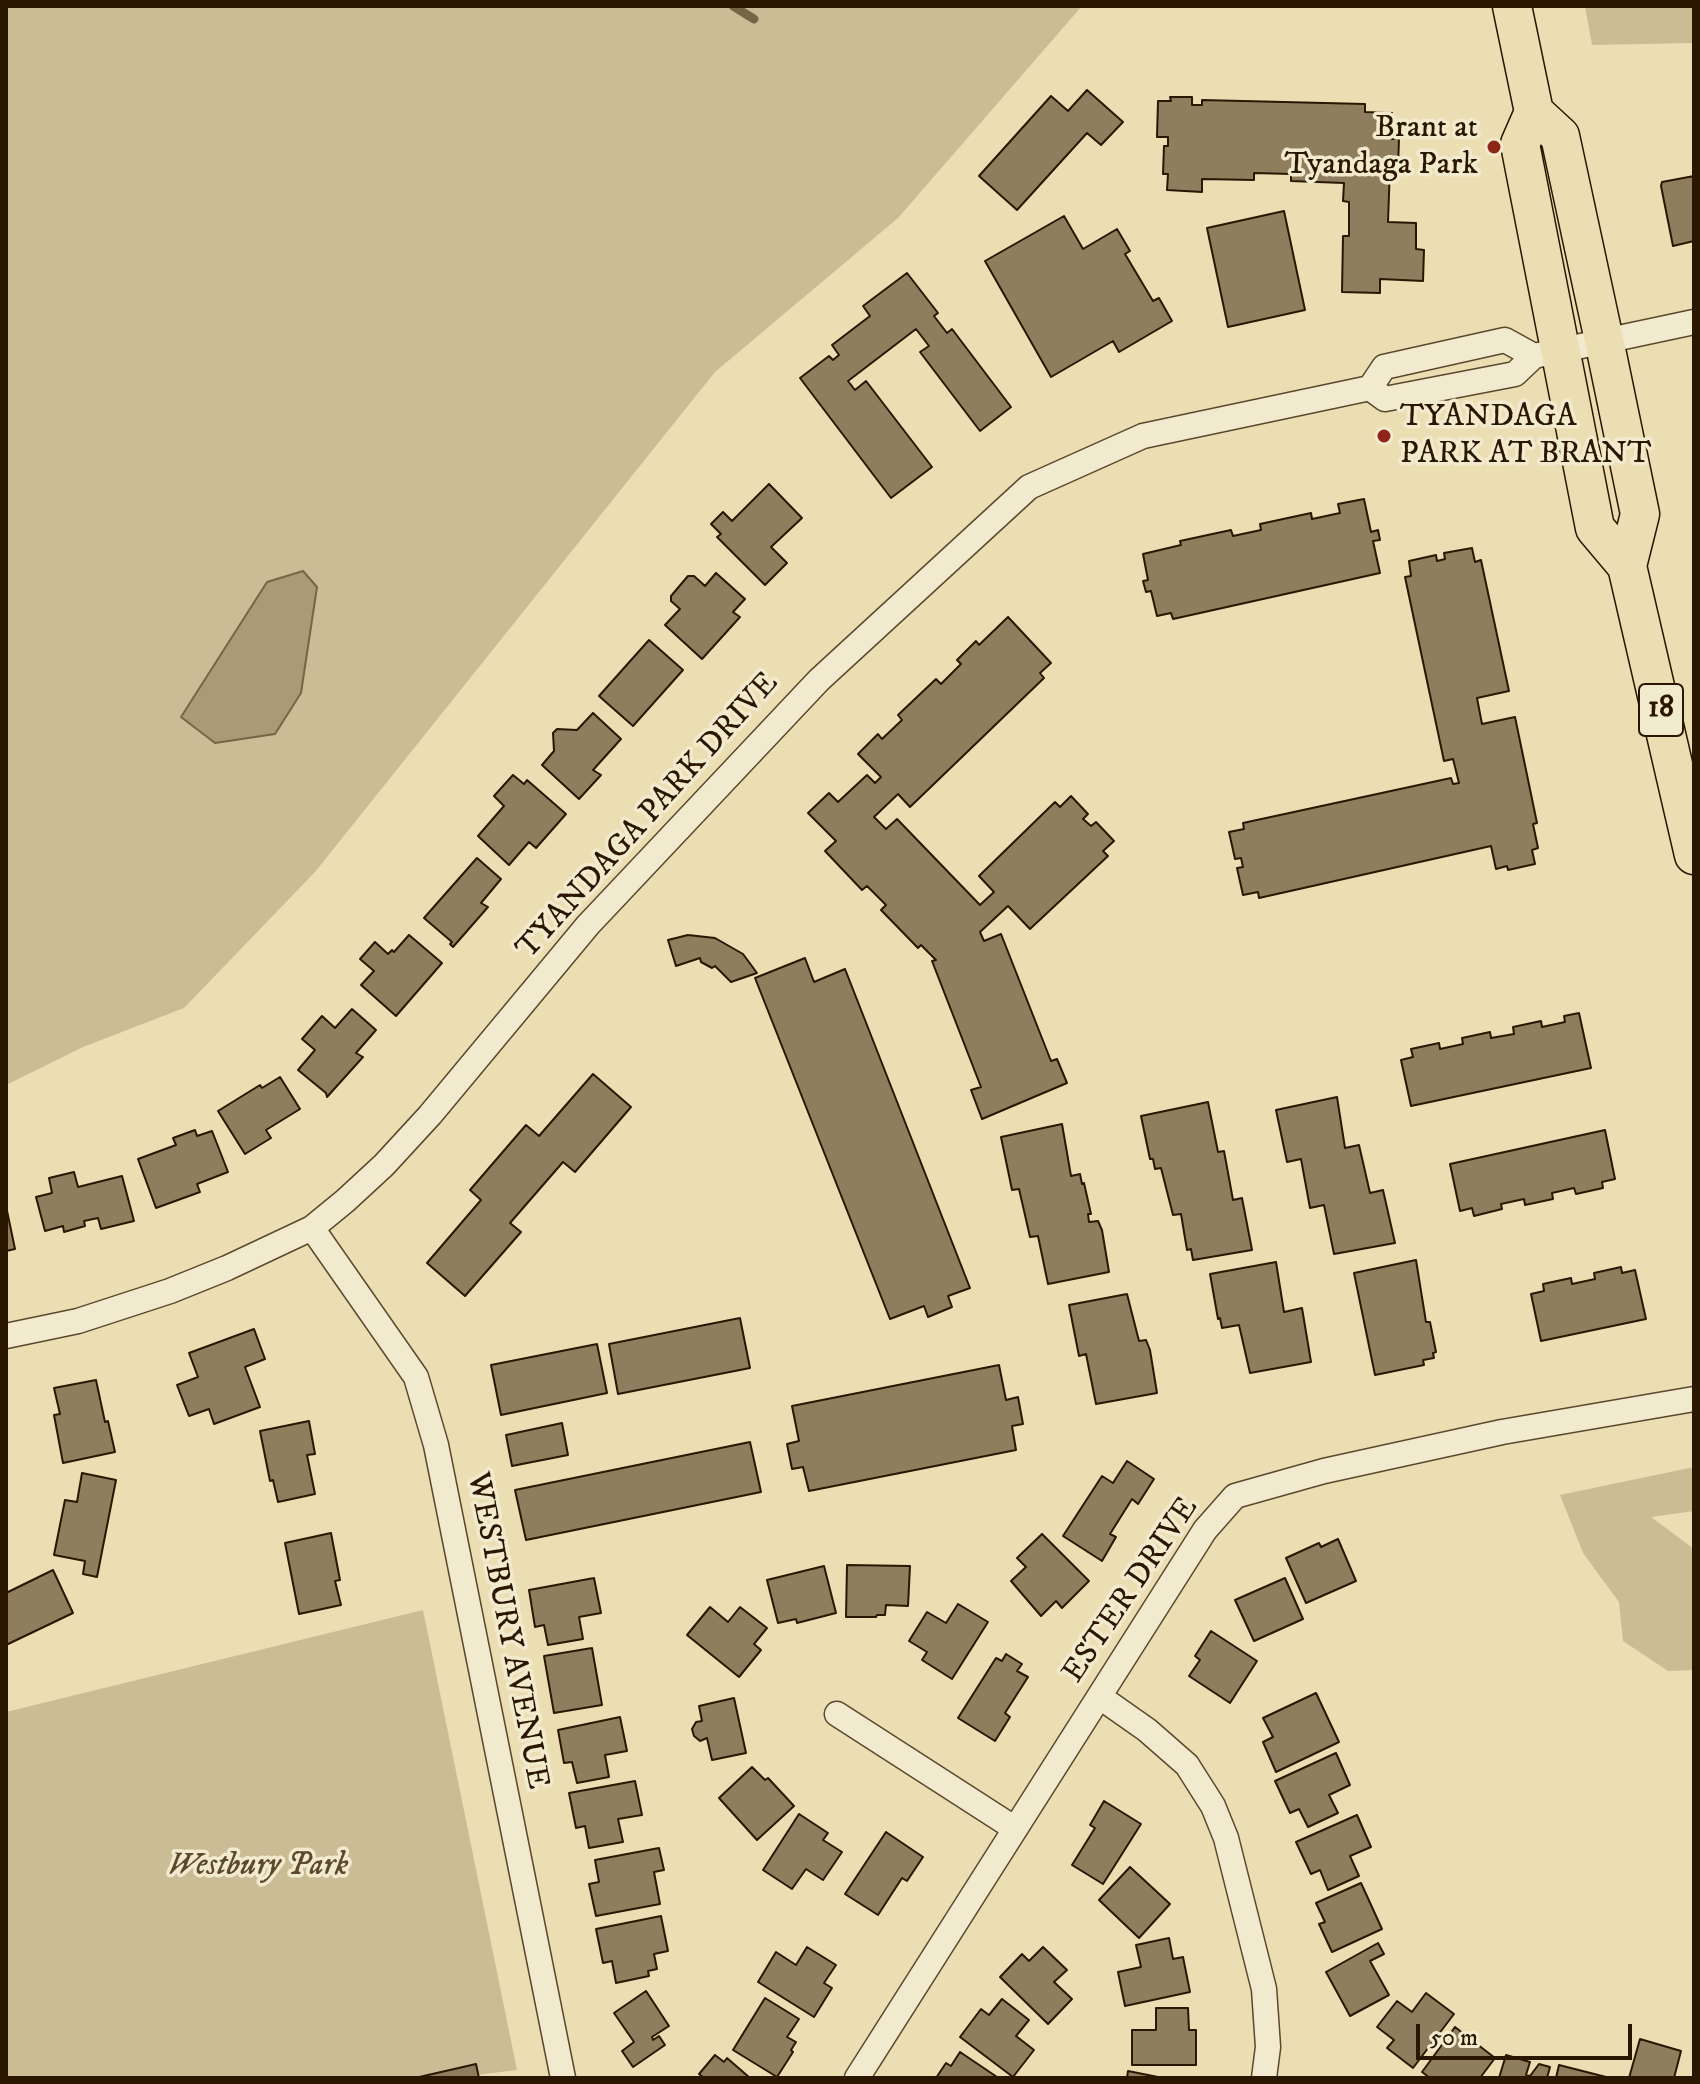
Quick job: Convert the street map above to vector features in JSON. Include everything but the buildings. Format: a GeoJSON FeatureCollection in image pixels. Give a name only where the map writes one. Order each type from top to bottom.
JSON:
{"type":"FeatureCollection","features":[{"type":"Feature","properties":{"kind":"main road"},"geometry":{"type":"LineString","coordinates":[[1512,6],[1534,112]]}},
{"type":"Feature","properties":{"kind":"main road","name":"18"},"geometry":{"type":"LineString","coordinates":[[1627,566],[1640,514],[1560,136],[1534,112],[1520,144],[1547,353],[1595,528],[1627,566],[1694,855]]}},
{"type":"Feature","properties":{"kind":"street","name":"TYANDAGA PARK DRIVE"},"geometry":{"type":"LineString","coordinates":[[1370,388],[1385,399],[1515,374],[1547,353],[1694,322]]}},
{"type":"Feature","properties":{"kind":"street","name":"TYANDAGA PARK DRIVE"},"geometry":{"type":"LineString","coordinates":[[6,1336],[78,1321],[170,1291],[312,1228],[384,1165],[430,1115],[588,925],[819,680],[1029,487],[1143,436],[1370,388],[1384,367],[1505,340],[1547,353]]}},
{"type":"Feature","properties":{"kind":"street","name":"WESTBURY AVENUE"},"geometry":{"type":"LineString","coordinates":[[312,1228],[416,1377],[432,1431],[563,2078]]}},
{"type":"Feature","properties":{"kind":"street","name":"ESTER DRIVE"},"geometry":{"type":"LineString","coordinates":[[857,2078],[1205,1530],[1235,1496],[1324,1471],[1502,1432],[1694,1399]]}},
{"type":"Feature","properties":{"kind":"street"},"geometry":{"type":"LineString","coordinates":[[1100,1697],[1147,1730],[1187,1765],[1213,1806],[1226,1838],[1264,1989],[1268,2047],[1264,2078]]}},
{"type":"Feature","properties":{"kind":"street"},"geometry":{"type":"LineString","coordinates":[[837,1714],[1014,1828]]}},
{"type":"Feature","properties":{"kind":"green space"},"geometry":{"type":"Polygon","coordinates":[[[6,6],[1082,6],[898,218],[715,372],[315,872],[184,1008],[83,1047],[6,1085],[6,6]]]}},
{"type":"Feature","properties":{"kind":"green space"},"geometry":{"type":"Polygon","coordinates":[[[1585,6],[1694,6],[1694,43],[1592,45],[1585,6]]]}},
{"type":"Feature","properties":{"kind":"green space"},"geometry":{"type":"Polygon","coordinates":[[[1694,1467],[1694,1511],[1651,1517],[1694,1549],[1694,1670],[1668,1671],[1623,1641],[1619,1602],[1583,1553],[1560,1495],[1694,1467]]]}},
{"type":"Feature","properties":{"kind":"green space","name":"Westbury Park"},"geometry":{"type":"Polygon","coordinates":[[[423,1610],[517,2070],[451,2078],[6,2078],[6,1712],[423,1610]]]}},
{"type":"Feature","properties":{"kind":"shaded area"},"geometry":{"type":"Polygon","coordinates":[[[303,571],[317,587],[301,693],[275,734],[215,743],[181,717],[267,582],[303,571]]]}},
{"type":"Feature","properties":{"kind":"waterway"},"geometry":{"type":"LineString","coordinates":[[733,6],[754,19]]}},
{"type":"Feature","properties":{"kind":"place","name":"Brant at Tyandaga Park"},"geometry":{"type":"Point","coordinates":[1494,147]}},
{"type":"Feature","properties":{"kind":"place","name":"TYANDAGA PARK AT BRANT"},"geometry":{"type":"Point","coordinates":[1384,436]}}]}
